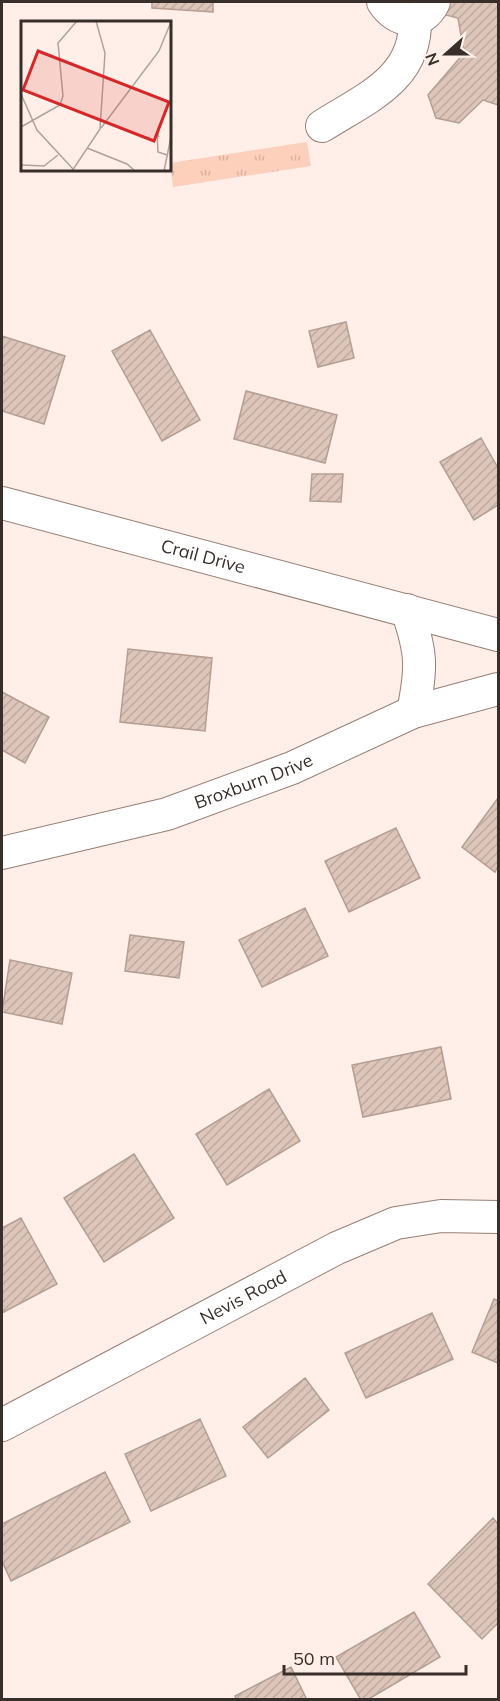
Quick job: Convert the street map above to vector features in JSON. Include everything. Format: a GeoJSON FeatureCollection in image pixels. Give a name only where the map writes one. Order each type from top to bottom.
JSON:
{"type":"FeatureCollection","features":[{"type":"Feature","properties":{"kind":"street"},"geometry":{"type":"LineString","coordinates":[[322,126],[367,98],[405,65],[416,41],[424,10],[391,14],[383,2]]}},
{"type":"Feature","properties":{"kind":"street","name":"Crail Drive"},"geometry":{"type":"LineString","coordinates":[[2,503],[498,635]]}},
{"type":"Feature","properties":{"kind":"street"},"geometry":{"type":"LineString","coordinates":[[407,610],[418,641],[421,673],[412,712]]}},
{"type":"Feature","properties":{"kind":"street","name":"Broxburn Drive"},"geometry":{"type":"LineString","coordinates":[[2,854],[166,814],[292,768],[412,712],[498,689]]}},
{"type":"Feature","properties":{"kind":"street","name":"Nevis Road"},"geometry":{"type":"LineString","coordinates":[[2,1425],[337,1248],[396,1223],[441,1216],[498,1217]]}},
{"type":"Feature","properties":{"kind":"green space"},"geometry":{"type":"Polygon","coordinates":[[[307,142],[311,166],[173,187],[171,163],[307,142]]]}},
{"type":"Feature","properties":{"kind":"building"},"geometry":{"type":"Polygon","coordinates":[[[152,2],[213,2],[213,12],[152,8],[152,2]]]}},
{"type":"Feature","properties":{"kind":"building"},"geometry":{"type":"Polygon","coordinates":[[[439,2],[498,2],[498,105],[483,100],[459,123],[436,118],[428,95],[464,53],[458,18],[438,13],[439,2]]]}},
{"type":"Feature","properties":{"kind":"building"},"geometry":{"type":"Polygon","coordinates":[[[346,322],[354,358],[318,367],[309,331],[346,322]]]}},
{"type":"Feature","properties":{"kind":"building"},"geometry":{"type":"Polygon","coordinates":[[[150,330],[200,420],[162,441],[112,351],[150,330]]]}},
{"type":"Feature","properties":{"kind":"building"},"geometry":{"type":"Polygon","coordinates":[[[2,336],[65,356],[44,424],[2,411],[2,336]]]}},
{"type":"Feature","properties":{"kind":"building"},"geometry":{"type":"Polygon","coordinates":[[[246,391],[337,415],[325,463],[234,439],[246,391]]]}},
{"type":"Feature","properties":{"kind":"building"},"geometry":{"type":"Polygon","coordinates":[[[481,438],[498,468],[498,505],[474,520],[440,462],[481,438]]]}},
{"type":"Feature","properties":{"kind":"building"},"geometry":{"type":"Polygon","coordinates":[[[312,474],[343,474],[341,502],[310,501],[312,474]]]}},
{"type":"Feature","properties":{"kind":"building"},"geometry":{"type":"Polygon","coordinates":[[[128,649],[212,658],[205,731],[120,722],[128,649]]]}},
{"type":"Feature","properties":{"kind":"building"},"geometry":{"type":"Polygon","coordinates":[[[2,692],[49,717],[25,763],[2,750],[2,692]]]}},
{"type":"Feature","properties":{"kind":"building"},"geometry":{"type":"Polygon","coordinates":[[[498,798],[498,866],[495,872],[462,847],[498,798]]]}},
{"type":"Feature","properties":{"kind":"building"},"geometry":{"type":"Polygon","coordinates":[[[396,828],[420,878],[349,912],[325,861],[396,828]]]}},
{"type":"Feature","properties":{"kind":"building"},"geometry":{"type":"Polygon","coordinates":[[[305,908],[328,956],[262,987],[239,940],[305,908]]]}},
{"type":"Feature","properties":{"kind":"building"},"geometry":{"type":"Polygon","coordinates":[[[130,935],[184,942],[179,978],[125,971],[130,935]]]}},
{"type":"Feature","properties":{"kind":"building"},"geometry":{"type":"Polygon","coordinates":[[[10,960],[72,973],[62,1024],[2,1012],[10,960]]]}},
{"type":"Feature","properties":{"kind":"building"},"geometry":{"type":"Polygon","coordinates":[[[441,1047],[451,1099],[363,1117],[352,1065],[441,1047]]]}},
{"type":"Feature","properties":{"kind":"building"},"geometry":{"type":"Polygon","coordinates":[[[269,1089],[300,1141],[227,1185],[196,1134],[269,1089]]]}},
{"type":"Feature","properties":{"kind":"building"},"geometry":{"type":"Polygon","coordinates":[[[134,1154],[174,1218],[104,1262],[64,1198],[134,1154]]]}},
{"type":"Feature","properties":{"kind":"building"},"geometry":{"type":"Polygon","coordinates":[[[21,1218],[57,1284],[2,1313],[2,1228],[21,1218]]]}},
{"type":"Feature","properties":{"kind":"building"},"geometry":{"type":"Polygon","coordinates":[[[494,1299],[498,1301],[498,1363],[472,1352],[494,1299]]]}},
{"type":"Feature","properties":{"kind":"building"},"geometry":{"type":"Polygon","coordinates":[[[432,1313],[453,1359],[366,1398],[345,1353],[432,1313]]]}},
{"type":"Feature","properties":{"kind":"building"},"geometry":{"type":"Polygon","coordinates":[[[305,1378],[329,1410],[268,1458],[243,1427],[305,1378]]]}},
{"type":"Feature","properties":{"kind":"building"},"geometry":{"type":"Polygon","coordinates":[[[200,1419],[226,1476],[151,1511],[125,1454],[200,1419]]]}},
{"type":"Feature","properties":{"kind":"building"},"geometry":{"type":"Polygon","coordinates":[[[105,1472],[130,1522],[11,1581],[2,1561],[2,1524],[105,1472]]]}},
{"type":"Feature","properties":{"kind":"building"},"geometry":{"type":"Polygon","coordinates":[[[493,1518],[498,1524],[498,1623],[482,1639],[428,1584],[493,1518]]]}},
{"type":"Feature","properties":{"kind":"building"},"geometry":{"type":"Polygon","coordinates":[[[414,1612],[440,1657],[367,1700],[361,1700],[336,1657],[414,1612]]]}},
{"type":"Feature","properties":{"kind":"building"},"geometry":{"type":"Polygon","coordinates":[[[291,1667],[307,1700],[237,1700],[235,1696],[291,1667]]]}}]}
